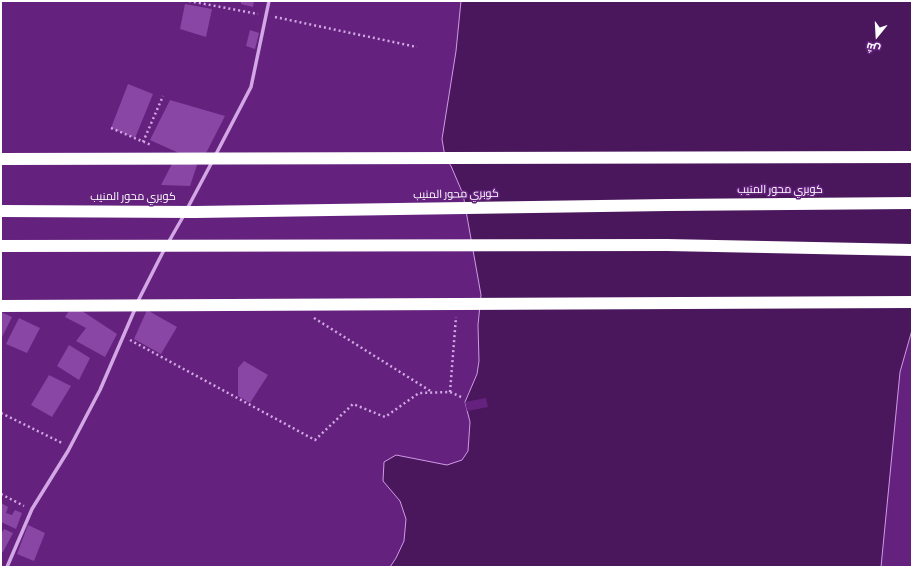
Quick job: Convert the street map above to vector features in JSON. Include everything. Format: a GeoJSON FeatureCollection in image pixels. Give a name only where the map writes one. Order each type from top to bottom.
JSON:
{"type":"FeatureCollection","features":[{"type":"Feature","properties":{"kind":"highway"},"geometry":{"type":"LineString","coordinates":[[1,159],[912,157]]}},
{"type":"Feature","properties":{"kind":"highway","name":"كوبري محور المنيب"},"geometry":{"type":"LineString","coordinates":[[1,210],[195,212],[912,203]]}},
{"type":"Feature","properties":{"kind":"highway"},"geometry":{"type":"LineString","coordinates":[[1,246],[667,245],[912,250]]}},
{"type":"Feature","properties":{"kind":"highway"},"geometry":{"type":"LineString","coordinates":[[1,306],[912,302]]}},
{"type":"Feature","properties":{"kind":"street"},"geometry":{"type":"LineString","coordinates":[[7,567],[32,509],[70,447],[100,390],[142,291],[251,87],[270,1]]}},
{"type":"Feature","properties":{"kind":"path"},"geometry":{"type":"LineString","coordinates":[[189,1],[417,47]]}},
{"type":"Feature","properties":{"kind":"path"},"geometry":{"type":"LineString","coordinates":[[143,142],[163,96]]}},
{"type":"Feature","properties":{"kind":"path"},"geometry":{"type":"LineString","coordinates":[[450,392],[456,315]]}},
{"type":"Feature","properties":{"kind":"path"},"geometry":{"type":"LineString","coordinates":[[311,317],[433,393]]}},
{"type":"Feature","properties":{"kind":"path"},"geometry":{"type":"LineString","coordinates":[[123,336],[315,440],[353,404],[385,417],[419,393],[450,392],[461,397]]}},
{"type":"Feature","properties":{"kind":"path"},"geometry":{"type":"LineString","coordinates":[[1,414],[70,447]]}},
{"type":"Feature","properties":{"kind":"path"},"geometry":{"type":"LineString","coordinates":[[1,494],[32,509]]}},
{"type":"Feature","properties":{"kind":"shaded area"},"geometry":{"type":"Polygon","coordinates":[[[461,1],[912,1],[912,330],[900,372],[881,567],[390,567],[404,541],[406,519],[400,501],[383,481],[384,462],[396,455],[447,465],[462,460],[468,451],[470,422],[465,402],[477,374],[479,361],[478,325],[481,295],[463,194],[451,166],[445,157],[442,139],[456,51],[461,1]]]}},
{"type":"Feature","properties":{"kind":"pier"},"geometry":{"type":"Polygon","coordinates":[[[486,398],[488,407],[467,411],[465,402],[486,398]]]}},
{"type":"Feature","properties":{"kind":"building"},"geometry":{"type":"Polygon","coordinates":[[[241,1],[254,1],[253,7],[241,4],[241,1]]]}},
{"type":"Feature","properties":{"kind":"building"},"geometry":{"type":"Polygon","coordinates":[[[185,4],[212,9],[206,37],[180,29],[185,4]]]}},
{"type":"Feature","properties":{"kind":"building"},"geometry":{"type":"Polygon","coordinates":[[[250,30],[259,33],[255,49],[246,46],[250,30]]]}},
{"type":"Feature","properties":{"kind":"building"},"geometry":{"type":"Polygon","coordinates":[[[128,84],[153,94],[135,138],[111,128],[128,84]]]}},
{"type":"Feature","properties":{"kind":"building"},"geometry":{"type":"Polygon","coordinates":[[[170,100],[225,116],[201,163],[150,140],[170,100]]]}},
{"type":"Feature","properties":{"kind":"building"},"geometry":{"type":"Polygon","coordinates":[[[176,156],[197,165],[190,186],[161,185],[176,156]]]}},
{"type":"Feature","properties":{"kind":"building"},"geometry":{"type":"Polygon","coordinates":[[[73,305],[117,334],[105,357],[76,341],[86,328],[65,317],[73,305]]]}},
{"type":"Feature","properties":{"kind":"building"},"geometry":{"type":"Polygon","coordinates":[[[147,310],[177,327],[161,354],[134,339],[147,310]]]}},
{"type":"Feature","properties":{"kind":"building"},"geometry":{"type":"Polygon","coordinates":[[[1,312],[12,317],[1,339],[1,312]]]}},
{"type":"Feature","properties":{"kind":"building"},"geometry":{"type":"Polygon","coordinates":[[[19,318],[40,328],[27,353],[6,344],[19,318]]]}},
{"type":"Feature","properties":{"kind":"building"},"geometry":{"type":"Polygon","coordinates":[[[69,345],[90,358],[79,380],[57,366],[69,345]]]}},
{"type":"Feature","properties":{"kind":"building"},"geometry":{"type":"Polygon","coordinates":[[[244,361],[268,375],[250,403],[238,396],[238,368],[244,361]]]}},
{"type":"Feature","properties":{"kind":"building"},"geometry":{"type":"Polygon","coordinates":[[[49,375],[71,386],[52,417],[31,405],[49,375]]]}},
{"type":"Feature","properties":{"kind":"building"},"geometry":{"type":"Polygon","coordinates":[[[1,503],[8,507],[6,513],[12,515],[15,510],[22,513],[16,529],[1,522],[1,503]]]}},
{"type":"Feature","properties":{"kind":"building"},"geometry":{"type":"Polygon","coordinates":[[[28,525],[45,533],[34,561],[17,554],[28,525]]]}},
{"type":"Feature","properties":{"kind":"building"},"geometry":{"type":"Polygon","coordinates":[[[4,529],[13,533],[3,552],[1,552],[1,534],[4,529]]]}}]}
